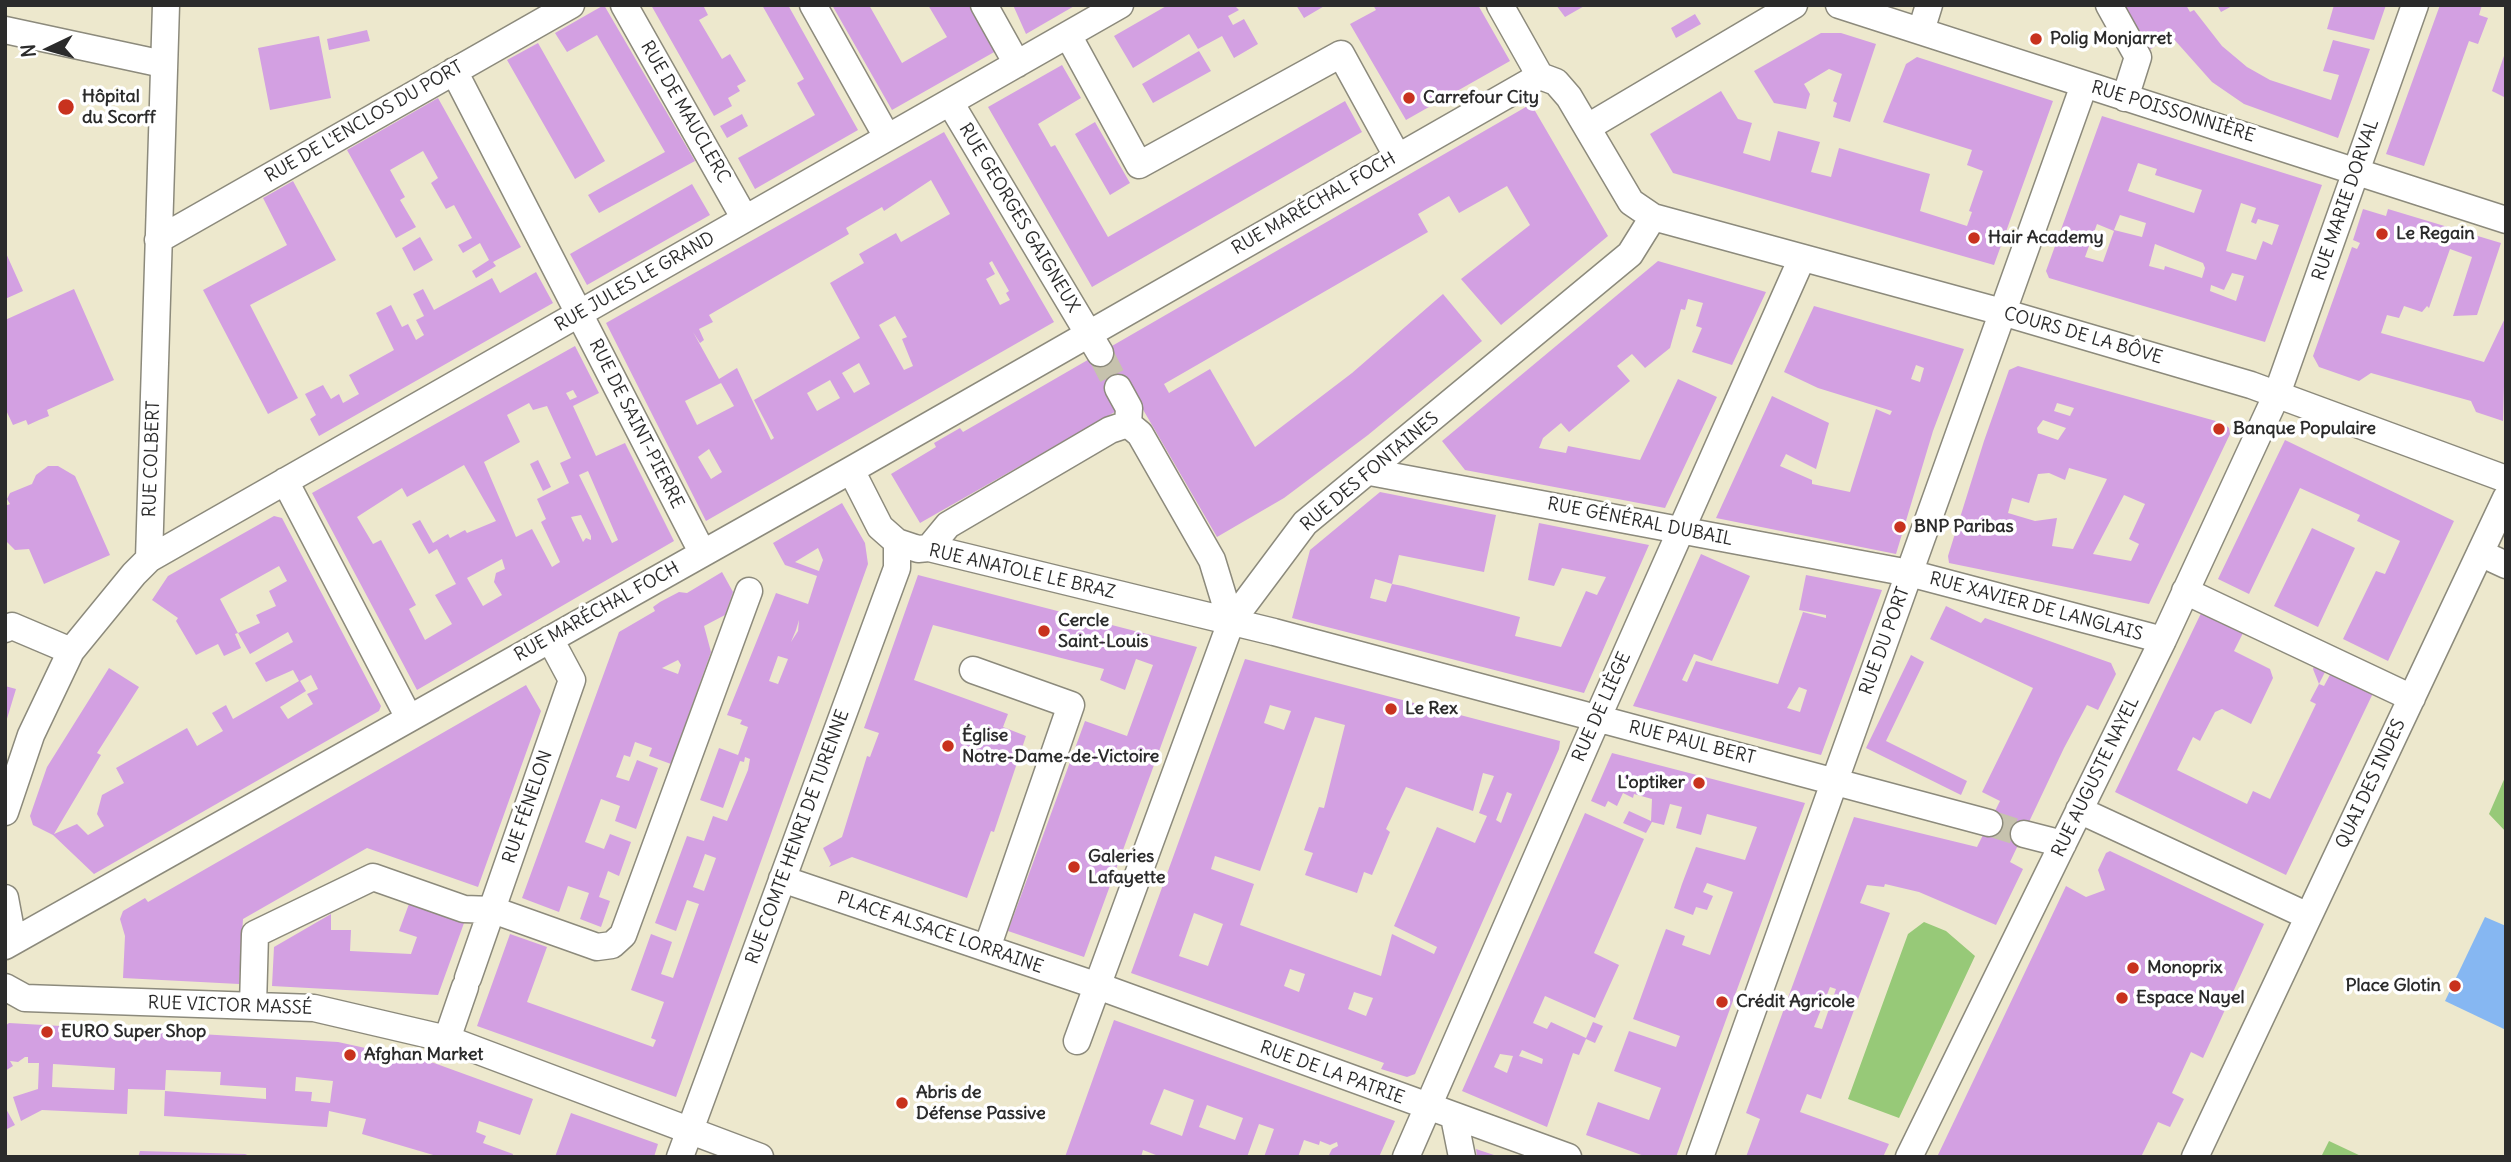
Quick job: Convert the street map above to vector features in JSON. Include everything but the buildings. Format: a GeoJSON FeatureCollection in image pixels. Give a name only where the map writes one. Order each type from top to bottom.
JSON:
{"type":"FeatureCollection","features":[{"type":"Feature","properties":{"kind":"street","name":"RUE COLBERT"},"geometry":{"type":"LineString","coordinates":[[149,559],[166,5]]}},
{"type":"Feature","properties":{"kind":"street","name":"RUE DE L'ENCLOS DU PORT"},"geometry":{"type":"LineString","coordinates":[[158,240],[570,5]]}},
{"type":"Feature","properties":{"kind":"street","name":"RUE DE MAUCLERC"},"geometry":{"type":"LineString","coordinates":[[624,5],[745,219]]}},
{"type":"Feature","properties":{"kind":"street"},"geometry":{"type":"LineString","coordinates":[[813,5],[887,137]]}},
{"type":"Feature","properties":{"kind":"street"},"geometry":{"type":"LineString","coordinates":[[984,5],[1017,64]]}},
{"type":"Feature","properties":{"kind":"street","name":"RUE JULES LE GRAND"},"geometry":{"type":"LineString","coordinates":[[149,559],[887,137],[951,104],[1120,5]]}},
{"type":"Feature","properties":{"kind":"street"},"geometry":{"type":"LineString","coordinates":[[1500,5],[1540,76],[1560,86],[1588,127],[1631,202],[1653,217]]}},
{"type":"Feature","properties":{"kind":"street"},"geometry":{"type":"LineString","coordinates":[[1588,127],[1794,5]]}},
{"type":"Feature","properties":{"kind":"street","name":"RUE POISSONNIÈRE"},"geometry":{"type":"LineString","coordinates":[[1839,5],[2506,220]]}},
{"type":"Feature","properties":{"kind":"street"},"geometry":{"type":"LineString","coordinates":[[1921,31],[1929,5]]}},
{"type":"Feature","properties":{"kind":"street"},"geometry":{"type":"LineString","coordinates":[[2109,5],[2138,57],[2125,97]]}},
{"type":"Feature","properties":{"kind":"street","name":"RUE MARIE DORVAL"},"geometry":{"type":"LineString","coordinates":[[2277,394],[2415,5]]}},
{"type":"Feature","properties":{"kind":"street"},"geometry":{"type":"LineString","coordinates":[[5,30],[163,64]]}},
{"type":"Feature","properties":{"kind":"street"},"geometry":{"type":"LineString","coordinates":[[1068,35],[1139,165],[1341,54],[1397,156]]}},
{"type":"Feature","properties":{"kind":"street","name":"RUE DE SAINT-PIERRE"},"geometry":{"type":"LineString","coordinates":[[454,71],[702,552]]}},
{"type":"Feature","properties":{"kind":"street","name":"RUE MARÉCHAL FOCH"},"geometry":{"type":"LineString","coordinates":[[9,943],[702,552],[851,470],[1094,343],[1397,156],[1540,76]]}},
{"type":"Feature","properties":{"kind":"street","name":"RUE DU PORT"},"geometry":{"type":"LineString","coordinates":[[1700,1157],[2084,85]]}},
{"type":"Feature","properties":{"kind":"street","name":"RUE GEORGES GAIGNEUX"},"geometry":{"type":"LineString","coordinates":[[951,104],[1094,343]]}},
{"type":"Feature","properties":{"kind":"street","name":"COURS DE LA BÔVE"},"geometry":{"type":"LineString","coordinates":[[1653,217],[2002,312],[2277,394],[2506,479]]}},
{"type":"Feature","properties":{"kind":"street","name":"RUE DES FONTAINES"},"geometry":{"type":"LineString","coordinates":[[1077,1041],[1231,622],[1305,523],[1370,472],[1630,254],[1653,217]]}},
{"type":"Feature","properties":{"kind":"street","name":"RUE DE LIÈGE"},"geometry":{"type":"LineString","coordinates":[[1406,1157],[1802,258]]}},
{"type":"Feature","properties":{"kind":"street"},"geometry":{"type":"LineString","coordinates":[[1118,388],[1129,408],[1128,424]]}},
{"type":"Feature","properties":{"kind":"street","name":"RUE AUGUSTE NAYEL"},"geometry":{"type":"LineString","coordinates":[[1909,1157],[2162,640],[2277,394]]}},
{"type":"Feature","properties":{"kind":"street"},"geometry":{"type":"LineString","coordinates":[[929,548],[948,525],[1110,430],[1128,424]]}},
{"type":"Feature","properties":{"kind":"street"},"geometry":{"type":"LineString","coordinates":[[1128,424],[1140,434],[1212,560],[1231,622]]}},
{"type":"Feature","properties":{"kind":"street"},"geometry":{"type":"LineString","coordinates":[[851,470],[880,527],[897,542]]}},
{"type":"Feature","properties":{"kind":"street","name":"RUE GÉNÉRAL DUBAIL"},"geometry":{"type":"LineString","coordinates":[[1370,472],[1909,573]]}},
{"type":"Feature","properties":{"kind":"street"},"geometry":{"type":"LineString","coordinates":[[285,481],[409,718]]}},
{"type":"Feature","properties":{"kind":"street","name":"QUAI DES INDES"},"geometry":{"type":"LineString","coordinates":[[2195,1157],[2506,498]]}},
{"type":"Feature","properties":{"kind":"street","name":"RUE ANATOLE LE BRAZ"},"geometry":{"type":"LineString","coordinates":[[897,542],[1231,622]]}},
{"type":"Feature","properties":{"kind":"street","name":"RUE COMTE HENRI DE TURENNE"},"geometry":{"type":"LineString","coordinates":[[680,1157],[897,568],[897,542]]}},
{"type":"Feature","properties":{"kind":"street"},"geometry":{"type":"LineString","coordinates":[[2480,553],[2506,565]]}},
{"type":"Feature","properties":{"kind":"street"},"geometry":{"type":"LineString","coordinates":[[5,812],[31,735],[71,651],[134,573],[149,559]]}},
{"type":"Feature","properties":{"kind":"street","name":"RUE XAVIER DE LANGLAIS"},"geometry":{"type":"LineString","coordinates":[[1909,573],[2162,640]]}},
{"type":"Feature","properties":{"kind":"street"},"geometry":{"type":"LineString","coordinates":[[253,1006],[255,934],[373,877],[464,909],[493,909],[597,947],[612,945],[623,935],[749,590]]}},
{"type":"Feature","properties":{"kind":"street"},"geometry":{"type":"LineString","coordinates":[[2185,591],[2412,698]]}},
{"type":"Feature","properties":{"kind":"street","name":"RUE PAUL BERT"},"geometry":{"type":"LineString","coordinates":[[1231,622],[1989,823]]}},
{"type":"Feature","properties":{"kind":"street"},"geometry":{"type":"LineString","coordinates":[[5,629],[12,626],[71,651]]}},
{"type":"Feature","properties":{"kind":"street","name":"RUE FÉNELON"},"geometry":{"type":"LineString","coordinates":[[447,1039],[572,680],[550,639]]}},
{"type":"Feature","properties":{"kind":"street"},"geometry":{"type":"LineString","coordinates":[[973,670],[1070,705],[987,948]]}},
{"type":"Feature","properties":{"kind":"street"},"geometry":{"type":"LineString","coordinates":[[2079,810],[2308,916]]}},
{"type":"Feature","properties":{"kind":"street"},"geometry":{"type":"LineString","coordinates":[[2024,834],[2063,844]]}},
{"type":"Feature","properties":{"kind":"street","name":"PLACE ALSACE LORRAINE"},"geometry":{"type":"LineString","coordinates":[[782,879],[1098,986]]}},
{"type":"Feature","properties":{"kind":"street"},"geometry":{"type":"LineString","coordinates":[[5,898],[9,943]]}},
{"type":"Feature","properties":{"kind":"street","name":"RUE DE LA PATRIE"},"geometry":{"type":"LineString","coordinates":[[1098,986],[1427,1108],[1568,1157]]}},
{"type":"Feature","properties":{"kind":"street","name":"RUE VICTOR MASSÉ"},"geometry":{"type":"LineString","coordinates":[[5,987],[26,998],[314,1008],[447,1039],[690,1130]]}},
{"type":"Feature","properties":{"kind":"street"},"geometry":{"type":"LineString","coordinates":[[1454,1117],[1462,1157]]}},
{"type":"Feature","properties":{"kind":"street"},"geometry":{"type":"LineString","coordinates":[[690,1130],[760,1157]]}},
{"type":"Feature","properties":{"kind":"green space"},"geometry":{"type":"Polygon","coordinates":[[[2506,775],[2506,832],[2489,814],[2506,775]]]}},
{"type":"Feature","properties":{"kind":"green space"},"geometry":{"type":"Polygon","coordinates":[[[1924,922],[1946,931],[1975,956],[1899,1118],[1848,1099],[1908,934],[1924,922]]]}},
{"type":"Feature","properties":{"kind":"green space"},"geometry":{"type":"Polygon","coordinates":[[[2329,1141],[2363,1157],[2321,1157],[2329,1141]]]}},
{"type":"Feature","properties":{"kind":"water"},"geometry":{"type":"Polygon","coordinates":[[[2485,917],[2506,926],[2506,1030],[2445,1001],[2485,917]]]}},
{"type":"Feature","properties":{"kind":"tunnel"},"geometry":{"type":"LineString","coordinates":[[1100,353],[1118,388]]}},
{"type":"Feature","properties":{"kind":"tunnel"},"geometry":{"type":"LineString","coordinates":[[1989,823],[2024,834]]}},
{"type":"Feature","properties":{"kind":"place","name":"Polig Monjarret"},"geometry":{"type":"Point","coordinates":[2036,39]}},
{"type":"Feature","properties":{"kind":"place","name":"Carrefour City"},"geometry":{"type":"Point","coordinates":[1409,98]}},
{"type":"Feature","properties":{"kind":"place","name":"Hôpital du Scorff"},"geometry":{"type":"Point","coordinates":[66,107]}},
{"type":"Feature","properties":{"kind":"place","name":"Le Regain"},"geometry":{"type":"Point","coordinates":[2382,234]}},
{"type":"Feature","properties":{"kind":"place","name":"Hair Academy"},"geometry":{"type":"Point","coordinates":[1974,238]}},
{"type":"Feature","properties":{"kind":"place","name":"Banque Populaire"},"geometry":{"type":"Point","coordinates":[2219,429]}},
{"type":"Feature","properties":{"kind":"place","name":"BNP Paribas"},"geometry":{"type":"Point","coordinates":[1900,527]}},
{"type":"Feature","properties":{"kind":"place","name":"Cercle Saint-Louis"},"geometry":{"type":"Point","coordinates":[1044,631]}},
{"type":"Feature","properties":{"kind":"place","name":"Le Rex"},"geometry":{"type":"Point","coordinates":[1391,709]}},
{"type":"Feature","properties":{"kind":"place","name":"Église Notre-Dame-de-Victoire"},"geometry":{"type":"Point","coordinates":[948,746]}},
{"type":"Feature","properties":{"kind":"place","name":"L'optiker"},"geometry":{"type":"Point","coordinates":[1699,783]}},
{"type":"Feature","properties":{"kind":"place","name":"Galeries Lafayette"},"geometry":{"type":"Point","coordinates":[1074,867]}},
{"type":"Feature","properties":{"kind":"place","name":"Monoprix"},"geometry":{"type":"Point","coordinates":[2133,968]}},
{"type":"Feature","properties":{"kind":"place","name":"Place Glotin"},"geometry":{"type":"Point","coordinates":[2455,986]}},
{"type":"Feature","properties":{"kind":"place","name":"Espace Nayel"},"geometry":{"type":"Point","coordinates":[2122,998]}},
{"type":"Feature","properties":{"kind":"place","name":"Crédit Agricole"},"geometry":{"type":"Point","coordinates":[1722,1002]}},
{"type":"Feature","properties":{"kind":"place","name":"EURO Super Shop"},"geometry":{"type":"Point","coordinates":[47,1032]}},
{"type":"Feature","properties":{"kind":"place","name":"Afghan Market"},"geometry":{"type":"Point","coordinates":[350,1055]}},
{"type":"Feature","properties":{"kind":"place","name":"Abris de Défense Passive"},"geometry":{"type":"Point","coordinates":[902,1103]}}]}
